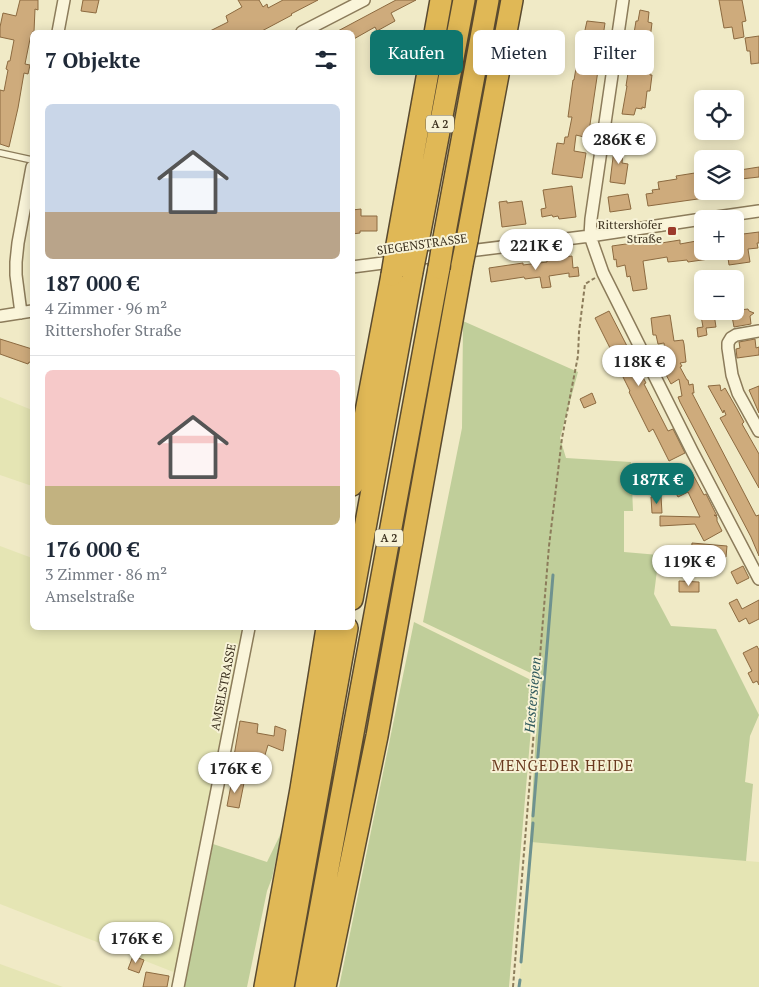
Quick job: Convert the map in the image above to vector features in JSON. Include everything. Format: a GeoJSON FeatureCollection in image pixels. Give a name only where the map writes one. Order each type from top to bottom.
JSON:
{"type":"FeatureCollection","features":[{"type":"Feature","properties":{"kind":"highway"},"geometry":{"type":"LineString","coordinates":[[355,472],[402,274],[441,0]]}},
{"type":"Feature","properties":{"kind":"highway","name":"A 2"},"geometry":{"type":"LineString","coordinates":[[406,249],[464,0]]}},
{"type":"Feature","properties":{"kind":"highway","name":"A 2"},"geometry":{"type":"LineString","coordinates":[[306,987],[488,0]]}},
{"type":"Feature","properties":{"kind":"highway"},"geometry":{"type":"LineString","coordinates":[[325,987],[377,736],[512,0]]}},
{"type":"Feature","properties":{"kind":"highway","name":"A 2"},"geometry":{"type":"LineString","coordinates":[[355,580],[402,274]]}},
{"type":"Feature","properties":{"kind":"highway"},"geometry":{"type":"LineString","coordinates":[[265,987],[301,789],[327,630]]}},
{"type":"Feature","properties":{"kind":"highway"},"geometry":{"type":"LineString","coordinates":[[283,987],[348,630]]}},
{"type":"Feature","properties":{"kind":"highway"},"geometry":{"type":"LineString","coordinates":[[330,987],[339,943],[340,917]]}},
{"type":"Feature","properties":{"kind":"street"},"geometry":{"type":"LineString","coordinates":[[58,30],[64,0]]}},
{"type":"Feature","properties":{"kind":"street"},"geometry":{"type":"LineString","coordinates":[[306,30],[364,0]]}},
{"type":"Feature","properties":{"kind":"street"},"geometry":{"type":"LineString","coordinates":[[623,0],[590,236],[603,273],[692,451],[758,572]]}},
{"type":"Feature","properties":{"kind":"street"},"geometry":{"type":"LineString","coordinates":[[0,316],[27,312],[16,275],[16,262],[30,178]]}},
{"type":"Feature","properties":{"kind":"street","name":"SIEGENSTRASSE"},"geometry":{"type":"LineString","coordinates":[[744,212],[759,210]]}},
{"type":"Feature","properties":{"kind":"street","name":"SIEGENSTRASSE"},"geometry":{"type":"LineString","coordinates":[[355,267],[694,220]]}},
{"type":"Feature","properties":{"kind":"street"},"geometry":{"type":"LineString","coordinates":[[759,331],[736,335],[731,338],[728,348],[732,375],[738,393],[759,432]]}},
{"type":"Feature","properties":{"kind":"street","name":"AMSELSTRASSE"},"geometry":{"type":"LineString","coordinates":[[178,987],[248,630]]}},
{"type":"Feature","properties":{"kind":"lane"},"geometry":{"type":"LineString","coordinates":[[0,153],[30,160]]}},
{"type":"Feature","properties":{"kind":"lane"},"geometry":{"type":"LineString","coordinates":[[224,758],[235,763],[243,773]]}},
{"type":"Feature","properties":{"kind":"path"},"geometry":{"type":"LineString","coordinates":[[513,987],[549,546],[562,438],[578,356],[585,284],[603,273]]}},
{"type":"Feature","properties":{"kind":"green space"},"geometry":{"type":"Polygon","coordinates":[[[463,321],[578,372],[560,438],[566,458],[631,462],[633,511],[624,511],[624,552],[659,555],[654,594],[671,626],[716,629],[759,715],[750,736],[745,782],[753,784],[746,861],[530,842],[539,677],[423,622],[462,428],[463,321]]]}},
{"type":"Feature","properties":{"kind":"green space"},"geometry":{"type":"Polygon","coordinates":[[[0,397],[30,409],[30,485],[0,475],[0,397]]]}},
{"type":"Feature","properties":{"kind":"green space"},"geometry":{"type":"Polygon","coordinates":[[[0,546],[30,557],[30,630],[243,630],[176,973],[0,904],[0,546]]]}},
{"type":"Feature","properties":{"kind":"green space"},"geometry":{"type":"Polygon","coordinates":[[[414,622],[535,682],[509,987],[339,987],[414,622]]]}},
{"type":"Feature","properties":{"kind":"green space"},"geometry":{"type":"Polygon","coordinates":[[[282,831],[272,878],[267,891],[247,987],[183,987],[213,844],[267,862],[282,831]]]}},
{"type":"Feature","properties":{"kind":"green space"},"geometry":{"type":"Polygon","coordinates":[[[530,842],[759,862],[759,987],[519,987],[530,842]]]}},
{"type":"Feature","properties":{"kind":"green space"},"geometry":{"type":"Polygon","coordinates":[[[0,964],[63,987],[0,987],[0,964]]]}},
{"type":"Feature","properties":{"kind":"building"},"geometry":{"type":"Polygon","coordinates":[[[20,0],[38,0],[38,10],[35,9],[34,30],[30,30],[25,64],[30,65],[28,74],[24,73],[9,147],[0,144],[0,90],[4,91],[8,70],[6,69],[8,61],[10,61],[14,40],[0,37],[0,27],[3,13],[16,16],[20,0]]]}},
{"type":"Feature","properties":{"kind":"building"},"geometry":{"type":"Polygon","coordinates":[[[83,0],[99,0],[96,13],[81,11],[83,0]]]}},
{"type":"Feature","properties":{"kind":"building"},"geometry":{"type":"Polygon","coordinates":[[[238,0],[259,0],[263,7],[267,4],[268,8],[283,0],[318,0],[264,30],[212,30],[228,22],[226,16],[242,7],[238,0]]]}},
{"type":"Feature","properties":{"kind":"building"},"geometry":{"type":"Polygon","coordinates":[[[396,0],[416,0],[391,13],[395,21],[379,30],[375,27],[355,38],[355,30],[340,30],[396,0]]]}},
{"type":"Feature","properties":{"kind":"building"},"geometry":{"type":"Polygon","coordinates":[[[719,0],[742,0],[746,21],[742,22],[744,37],[734,39],[732,27],[724,28],[719,0]]]}},
{"type":"Feature","properties":{"kind":"building"},"geometry":{"type":"Polygon","coordinates":[[[640,10],[649,12],[648,22],[652,23],[651,30],[635,30],[636,21],[638,21],[640,10]]]}},
{"type":"Feature","properties":{"kind":"building"},"geometry":{"type":"Polygon","coordinates":[[[587,21],[605,23],[604,30],[585,30],[587,21]]]}},
{"type":"Feature","properties":{"kind":"building"},"geometry":{"type":"Polygon","coordinates":[[[759,36],[759,63],[751,64],[750,51],[747,51],[745,38],[759,36]]]}},
{"type":"Feature","properties":{"kind":"building"},"geometry":{"type":"Polygon","coordinates":[[[575,74],[597,75],[588,138],[576,135],[574,151],[586,153],[582,178],[552,174],[557,143],[564,144],[565,137],[568,137],[572,117],[568,117],[575,74]]]}},
{"type":"Feature","properties":{"kind":"building"},"geometry":{"type":"Polygon","coordinates":[[[628,75],[652,75],[650,91],[647,91],[645,108],[636,108],[634,115],[622,114],[628,75]]]}},
{"type":"Feature","properties":{"kind":"building"},"geometry":{"type":"Polygon","coordinates":[[[615,141],[624,142],[622,163],[628,164],[625,184],[610,182],[615,141]]]}},
{"type":"Feature","properties":{"kind":"building"},"geometry":{"type":"Polygon","coordinates":[[[759,167],[759,177],[744,179],[744,169],[759,167]]]}},
{"type":"Feature","properties":{"kind":"building"},"geometry":{"type":"Polygon","coordinates":[[[694,173],[694,200],[648,206],[646,194],[653,193],[652,190],[660,189],[658,182],[677,179],[676,176],[694,173]]]}},
{"type":"Feature","properties":{"kind":"building"},"geometry":{"type":"Polygon","coordinates":[[[572,186],[576,217],[559,219],[558,216],[553,217],[552,215],[542,217],[541,209],[546,208],[543,190],[572,186]]]}},
{"type":"Feature","properties":{"kind":"building"},"geometry":{"type":"Polygon","coordinates":[[[628,194],[631,209],[610,212],[608,197],[628,194]]]}},
{"type":"Feature","properties":{"kind":"building"},"geometry":{"type":"Polygon","coordinates":[[[507,201],[507,203],[522,201],[526,224],[502,227],[499,202],[507,201]]]}},
{"type":"Feature","properties":{"kind":"building"},"geometry":{"type":"Polygon","coordinates":[[[361,209],[361,216],[377,216],[377,231],[360,231],[360,233],[355,234],[355,210],[361,209]]]}},
{"type":"Feature","properties":{"kind":"building"},"geometry":{"type":"Polygon","coordinates":[[[759,232],[758,248],[748,249],[750,262],[729,265],[728,260],[744,260],[744,234],[759,232]]]}},
{"type":"Feature","properties":{"kind":"building"},"geometry":{"type":"Polygon","coordinates":[[[654,237],[655,244],[680,240],[680,244],[694,241],[694,260],[702,260],[668,262],[667,257],[643,261],[647,289],[633,291],[630,276],[627,277],[625,265],[617,267],[612,246],[633,243],[632,240],[654,237]]]}},
{"type":"Feature","properties":{"kind":"building"},"geometry":{"type":"Polygon","coordinates":[[[572,256],[573,268],[578,267],[579,276],[569,277],[569,273],[549,276],[551,287],[542,288],[540,277],[525,279],[524,277],[491,282],[489,268],[547,262],[547,260],[572,256]]]}},
{"type":"Feature","properties":{"kind":"building"},"geometry":{"type":"Polygon","coordinates":[[[744,309],[748,309],[754,313],[750,316],[751,324],[734,327],[733,320],[744,320],[744,309]]]}},
{"type":"Feature","properties":{"kind":"building"},"geometry":{"type":"Polygon","coordinates":[[[609,311],[668,431],[673,429],[685,453],[669,461],[653,429],[649,432],[595,318],[609,311]]]}},
{"type":"Feature","properties":{"kind":"building"},"geometry":{"type":"Polygon","coordinates":[[[670,315],[674,341],[683,340],[684,344],[686,362],[680,363],[682,366],[680,367],[689,385],[693,384],[694,393],[692,393],[756,516],[759,515],[759,556],[751,537],[680,402],[678,397],[682,396],[679,379],[671,384],[664,371],[667,369],[664,343],[658,344],[656,335],[653,335],[651,318],[670,315]]]}},
{"type":"Feature","properties":{"kind":"building"},"geometry":{"type":"Polygon","coordinates":[[[702,320],[715,320],[716,327],[706,328],[707,335],[698,337],[697,328],[703,327],[702,320]]]}},
{"type":"Feature","properties":{"kind":"building"},"geometry":{"type":"Polygon","coordinates":[[[0,339],[30,348],[30,362],[28,364],[0,354],[0,339]]]}},
{"type":"Feature","properties":{"kind":"building"},"geometry":{"type":"Polygon","coordinates":[[[755,339],[756,348],[759,347],[759,355],[737,358],[736,349],[740,348],[739,342],[755,339]]]}},
{"type":"Feature","properties":{"kind":"building"},"geometry":{"type":"Polygon","coordinates":[[[720,385],[721,391],[725,388],[737,409],[744,422],[742,424],[759,454],[759,488],[720,418],[726,415],[724,410],[723,413],[708,386],[720,385]]]}},
{"type":"Feature","properties":{"kind":"building"},"geometry":{"type":"Polygon","coordinates":[[[759,386],[759,413],[749,390],[759,386]]]}},
{"type":"Feature","properties":{"kind":"building"},"geometry":{"type":"Polygon","coordinates":[[[592,393],[596,403],[584,408],[580,399],[592,393]]]}},
{"type":"Feature","properties":{"kind":"building"},"geometry":{"type":"Polygon","coordinates":[[[691,471],[704,495],[706,494],[722,531],[704,541],[695,524],[660,526],[660,516],[700,517],[688,492],[678,497],[673,488],[678,485],[675,480],[691,471]]]}},
{"type":"Feature","properties":{"kind":"building"},"geometry":{"type":"Polygon","coordinates":[[[661,496],[662,513],[652,513],[651,497],[661,496]]]}},
{"type":"Feature","properties":{"kind":"building"},"geometry":{"type":"Polygon","coordinates":[[[692,543],[727,546],[726,557],[691,555],[692,543]]]}},
{"type":"Feature","properties":{"kind":"building"},"geometry":{"type":"Polygon","coordinates":[[[743,566],[749,578],[737,584],[731,572],[743,566]]]}},
{"type":"Feature","properties":{"kind":"building"},"geometry":{"type":"Polygon","coordinates":[[[679,581],[699,582],[699,592],[679,592],[679,581]]]}},
{"type":"Feature","properties":{"kind":"building"},"geometry":{"type":"Polygon","coordinates":[[[737,599],[742,609],[759,600],[759,619],[749,624],[746,618],[739,622],[729,603],[737,599]]]}},
{"type":"Feature","properties":{"kind":"building"},"geometry":{"type":"Polygon","coordinates":[[[757,646],[759,650],[759,685],[757,681],[753,683],[748,673],[752,671],[743,653],[757,646]]]}},
{"type":"Feature","properties":{"kind":"building"},"geometry":{"type":"Polygon","coordinates":[[[240,721],[258,724],[257,733],[274,736],[275,726],[286,730],[283,751],[268,745],[259,780],[251,777],[255,763],[240,760],[241,758],[234,756],[240,721]]]}},
{"type":"Feature","properties":{"kind":"building"},"geometry":{"type":"Polygon","coordinates":[[[232,780],[244,783],[239,808],[227,806],[232,780]]]}},
{"type":"Feature","properties":{"kind":"building"},"geometry":{"type":"Polygon","coordinates":[[[133,956],[144,960],[139,973],[128,969],[133,956]]]}},
{"type":"Feature","properties":{"kind":"building"},"geometry":{"type":"Polygon","coordinates":[[[146,972],[169,976],[167,987],[143,987],[146,972]]]}},
{"type":"Feature","properties":{"kind":"waterway","name":"Hestersiepen"},"geometry":{"type":"LineString","coordinates":[[533,816],[553,575]]}},
{"type":"Feature","properties":{"kind":"waterway","name":"Hestersiepen"},"geometry":{"type":"LineString","coordinates":[[521,962],[533,823]]}},
{"type":"Feature","properties":{"kind":"waterway","name":"Hestersiepen"},"geometry":{"type":"LineString","coordinates":[[519,987],[520,980]]}},
{"type":"Feature","properties":{"kind":"place","name":"Rittershofer Straße"},"geometry":{"type":"Point","coordinates":[672,231]}},
{"type":"Feature","properties":{"kind":"district","name":"MENGEDER HEIDE"},"geometry":{"type":"Point","coordinates":[563,765]}}]}
